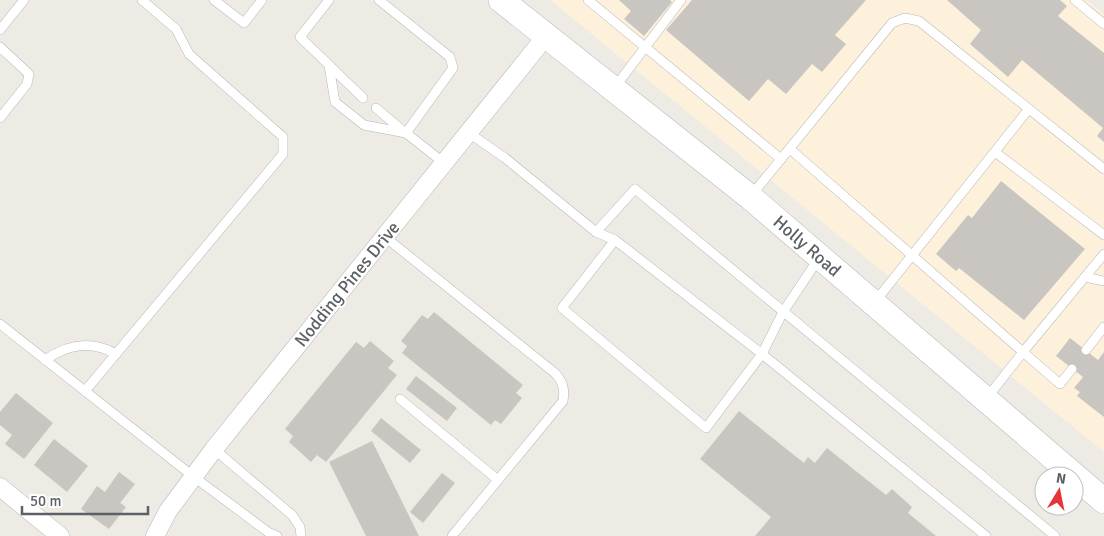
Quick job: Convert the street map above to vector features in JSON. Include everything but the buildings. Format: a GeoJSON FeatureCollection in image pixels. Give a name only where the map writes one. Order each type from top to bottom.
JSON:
{"type":"FeatureCollection","features":[{"type":"Feature","properties":{"kind":"main road","name":"Holly Road"},"geometry":{"type":"LineString","coordinates":[[501,0],[750,197],[1104,501]]}},
{"type":"Feature","properties":{"kind":"street","name":"Nodding Pines Drive"},"geometry":{"type":"LineString","coordinates":[[155,536],[168,511],[214,450],[546,36]]}},
{"type":"Feature","properties":{"kind":"street"},"geometry":{"type":"LineString","coordinates":[[0,487],[60,536]]}},
{"type":"Feature","properties":{"kind":"lane"},"geometry":{"type":"LineString","coordinates":[[0,30],[24,0]]}},
{"type":"Feature","properties":{"kind":"lane"},"geometry":{"type":"LineString","coordinates":[[85,391],[283,154],[283,137],[189,54],[176,29],[142,0]]}},
{"type":"Feature","properties":{"kind":"lane"},"geometry":{"type":"LineString","coordinates":[[214,0],[244,23],[262,0]]}},
{"type":"Feature","properties":{"kind":"lane"},"geometry":{"type":"LineString","coordinates":[[329,0],[300,37],[363,98]]}},
{"type":"Feature","properties":{"kind":"lane"},"geometry":{"type":"LineString","coordinates":[[379,0],[450,57],[453,68],[406,133]]}},
{"type":"Feature","properties":{"kind":"lane"},"geometry":{"type":"LineString","coordinates":[[588,0],[781,159]]}},
{"type":"Feature","properties":{"kind":"lane"},"geometry":{"type":"LineString","coordinates":[[613,89],[681,0]]}},
{"type":"Feature","properties":{"kind":"lane"},"geometry":{"type":"LineString","coordinates":[[1075,0],[1104,24]]}},
{"type":"Feature","properties":{"kind":"lane"},"geometry":{"type":"LineString","coordinates":[[750,197],[892,23],[905,18],[919,21],[1104,169]]}},
{"type":"Feature","properties":{"kind":"lane"},"geometry":{"type":"LineString","coordinates":[[0,47],[28,74],[27,84],[0,118]]}},
{"type":"Feature","properties":{"kind":"lane"},"geometry":{"type":"LineString","coordinates":[[329,65],[335,102],[364,125],[406,133]]}},
{"type":"Feature","properties":{"kind":"lane"},"geometry":{"type":"LineString","coordinates":[[376,108],[444,163]]}},
{"type":"Feature","properties":{"kind":"lane"},"geometry":{"type":"LineString","coordinates":[[874,303],[1028,110]]}},
{"type":"Feature","properties":{"kind":"lane"},"geometry":{"type":"LineString","coordinates":[[469,133],[505,158],[596,232],[615,240],[762,354],[986,536]]}},
{"type":"Feature","properties":{"kind":"lane"},"geometry":{"type":"LineString","coordinates":[[790,148],[1060,384],[1072,368]]}},
{"type":"Feature","properties":{"kind":"lane"},"geometry":{"type":"LineString","coordinates":[[995,152],[1104,235]]}},
{"type":"Feature","properties":{"kind":"lane"},"geometry":{"type":"LineString","coordinates":[[596,232],[635,189],[1055,536]]}},
{"type":"Feature","properties":{"kind":"lane"},"geometry":{"type":"LineString","coordinates":[[385,237],[555,373],[561,380],[564,390],[563,401],[452,536]]}},
{"type":"Feature","properties":{"kind":"lane"},"geometry":{"type":"LineString","coordinates":[[615,240],[562,308],[706,428],[762,354],[783,312],[820,257]]}},
{"type":"Feature","properties":{"kind":"lane"},"geometry":{"type":"LineString","coordinates":[[986,400],[1104,254]]}},
{"type":"Feature","properties":{"kind":"lane"},"geometry":{"type":"LineString","coordinates":[[1085,277],[1104,281]]}},
{"type":"Feature","properties":{"kind":"lane"},"geometry":{"type":"LineString","coordinates":[[0,324],[194,477],[268,532],[277,536]]}},
{"type":"Feature","properties":{"kind":"lane"},"geometry":{"type":"LineString","coordinates":[[1086,350],[1104,327]]}},
{"type":"Feature","properties":{"kind":"lane"},"geometry":{"type":"LineString","coordinates":[[45,360],[60,350],[73,346],[105,348],[116,354]]}},
{"type":"Feature","properties":{"kind":"lane"},"geometry":{"type":"LineString","coordinates":[[400,399],[498,480]]}},
{"type":"Feature","properties":{"kind":"lane"},"geometry":{"type":"LineString","coordinates":[[214,450],[292,515],[300,527],[301,536]]}},
{"type":"Feature","properties":{"kind":"shaded area"},"geometry":{"type":"Polygon","coordinates":[[[550,0],[1086,0],[1104,14],[1104,452],[550,0]]]}}]}
